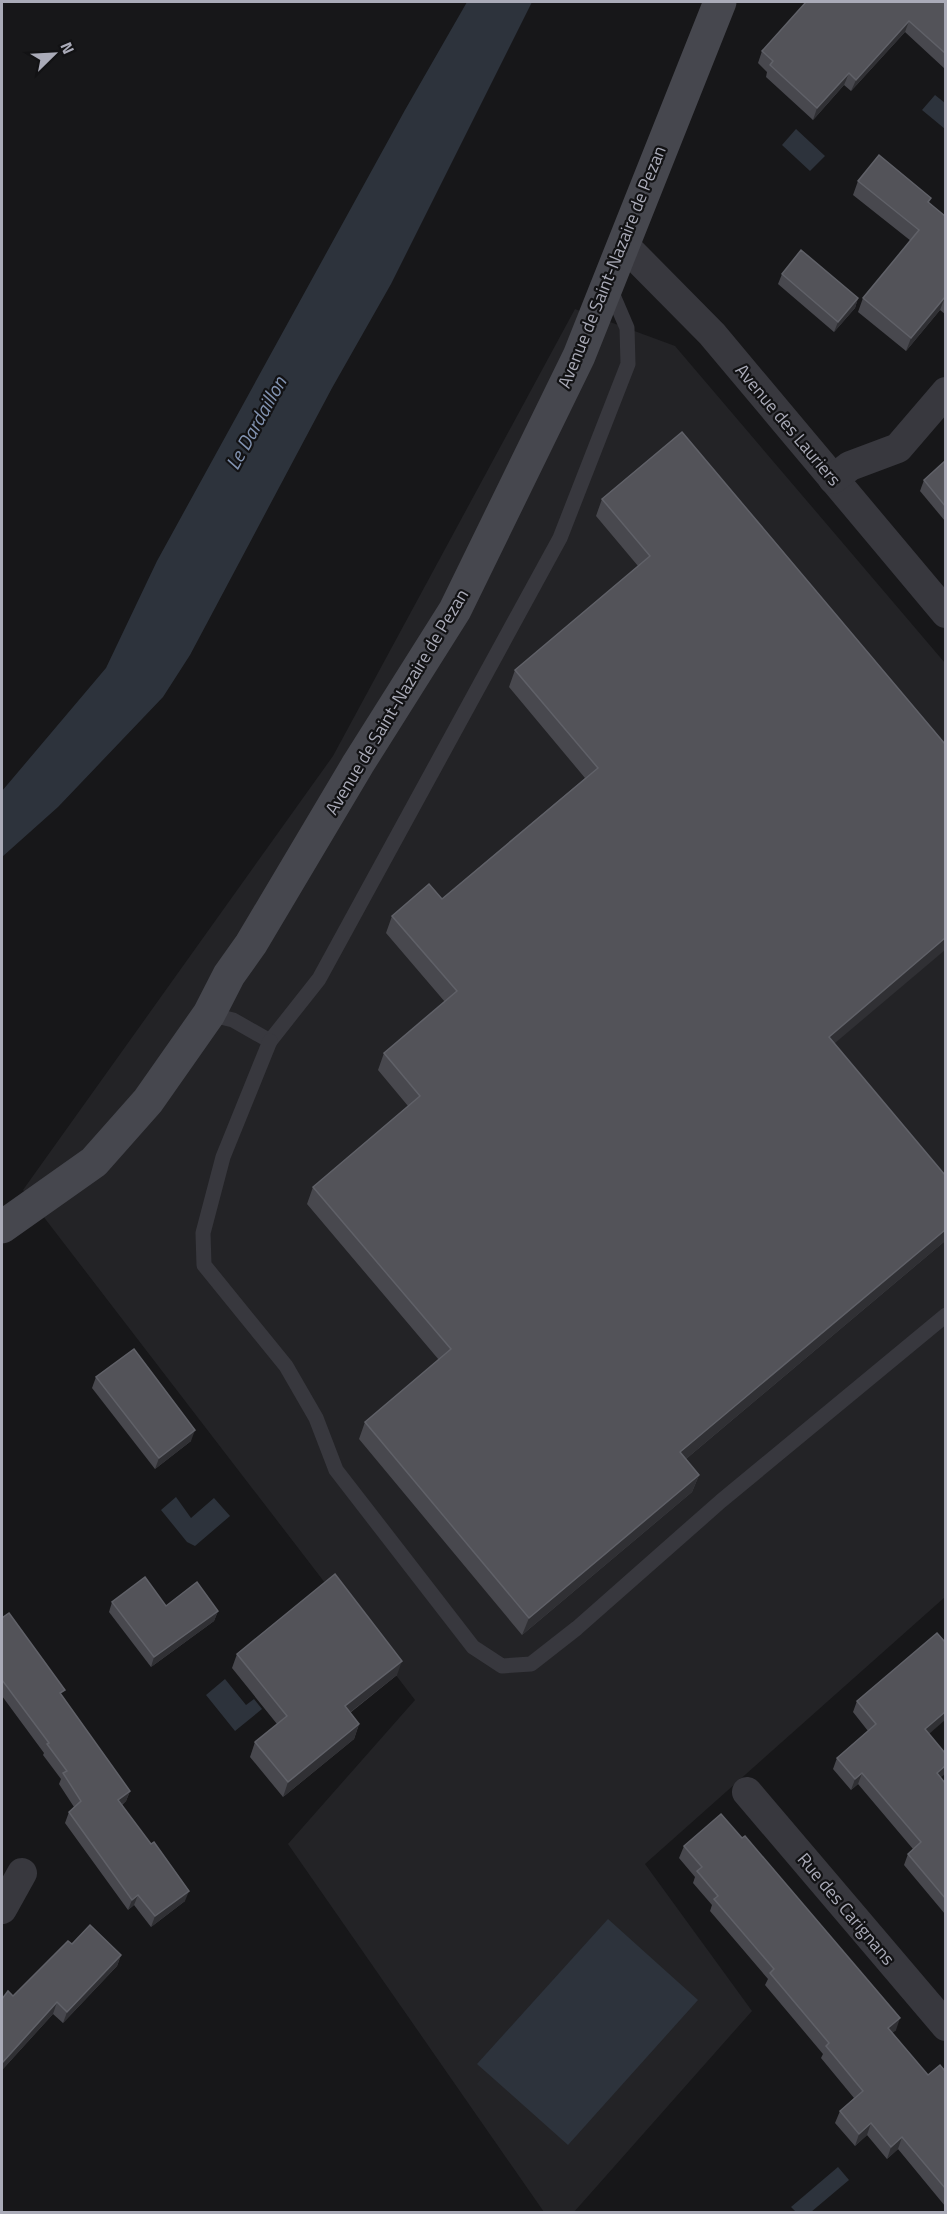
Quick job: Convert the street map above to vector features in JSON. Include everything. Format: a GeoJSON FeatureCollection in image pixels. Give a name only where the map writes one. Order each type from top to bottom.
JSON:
{"type":"FeatureCollection","features":[{"type":"Feature","properties":{"kind":"street","name":"Avenue de Saint-Nazaire de Pezan"},"geometry":{"type":"LineString","coordinates":[[2,1227],[94,1162],[148,1101],[209,1014],[229,975],[251,944],[358,764],[455,610],[579,356],[720,2]]}},
{"type":"Feature","properties":{"kind":"street","name":"Avenue des Lauriers"},"geometry":{"type":"LineString","coordinates":[[623,244],[712,334],[945,613]]}},
{"type":"Feature","properties":{"kind":"street"},"geometry":{"type":"LineString","coordinates":[[832,479],[850,466],[898,448],[945,392]]}},
{"type":"Feature","properties":{"kind":"street","name":"Rue des Carignans"},"geometry":{"type":"LineString","coordinates":[[747,1792],[945,2026]]}},
{"type":"Feature","properties":{"kind":"street"},"geometry":{"type":"LineString","coordinates":[[2,1909],[22,1873]]}},
{"type":"Feature","properties":{"kind":"lane"},"geometry":{"type":"LineString","coordinates":[[607,281],[627,328],[628,364],[560,538],[319,979],[270,1041],[223,1157],[203,1233],[204,1265],[286,1366],[316,1418],[336,1470],[473,1647],[502,1666],[531,1664],[577,1628],[721,1501],[945,1315]]}},
{"type":"Feature","properties":{"kind":"lane"},"geometry":{"type":"LineString","coordinates":[[209,1014],[232,1020],[270,1041]]}},
{"type":"Feature","properties":{"kind":"shaded area"},"geometry":{"type":"Polygon","coordinates":[[[575,309],[675,346],[945,663],[945,1597],[645,1864],[752,2011],[574,2212],[544,2212],[288,1844],[415,1700],[23,1190],[333,756],[575,309]]]}},
{"type":"Feature","properties":{"kind":"water","name":"Le Dardaillon"},"geometry":{"type":"Polygon","coordinates":[[[467,2],[532,2],[391,284],[332,388],[190,655],[163,697],[58,807],[2,857],[2,791],[106,668],[157,561],[405,110],[467,2]]]}},
{"type":"Feature","properties":{"kind":"water"},"geometry":{"type":"Polygon","coordinates":[[[935,95],[945,103],[945,129],[922,110],[935,95]]]}},
{"type":"Feature","properties":{"kind":"water"},"geometry":{"type":"Polygon","coordinates":[[[796,129],[825,156],[810,171],[782,145],[796,129]]]}},
{"type":"Feature","properties":{"kind":"water"},"geometry":{"type":"Polygon","coordinates":[[[176,1497],[191,1518],[214,1498],[230,1516],[195,1546],[187,1542],[161,1510],[176,1497]]]}},
{"type":"Feature","properties":{"kind":"water"},"geometry":{"type":"Polygon","coordinates":[[[225,1679],[246,1705],[254,1699],[262,1709],[235,1731],[206,1695],[225,1679]]]}},
{"type":"Feature","properties":{"kind":"water"},"geometry":{"type":"Polygon","coordinates":[[[608,1919],[698,2000],[568,2145],[477,2064],[608,1919]]]}},
{"type":"Feature","properties":{"kind":"water"},"geometry":{"type":"Polygon","coordinates":[[[838,2167],[849,2180],[811,2212],[796,2212],[791,2207],[838,2167]]]}},
{"type":"Feature","properties":{"kind":"building"},"geometry":{"type":"Polygon","coordinates":[[[806,2],[945,2],[945,53],[909,21],[856,80],[849,73],[817,108],[770,65],[773,61],[762,51],[806,2]]]}},
{"type":"Feature","properties":{"kind":"building"},"geometry":{"type":"Polygon","coordinates":[[[879,155],[931,198],[928,202],[945,216],[945,297],[911,338],[863,298],[919,230],[858,181],[879,155]]]}},
{"type":"Feature","properties":{"kind":"building"},"geometry":{"type":"Polygon","coordinates":[[[801,250],[858,298],[838,322],[782,274],[801,250]]]}},
{"type":"Feature","properties":{"kind":"building"},"geometry":{"type":"Polygon","coordinates":[[[682,432],[945,744],[945,938],[829,1037],[945,1175],[945,1230],[680,1452],[699,1475],[529,1618],[365,1422],[451,1349],[313,1187],[420,1096],[384,1053],[457,991],[392,916],[429,884],[442,899],[598,768],[515,670],[650,556],[602,499],[682,432]]]}},
{"type":"Feature","properties":{"kind":"building"},"geometry":{"type":"Polygon","coordinates":[[[945,461],[945,506],[924,480],[945,461]]]}},
{"type":"Feature","properties":{"kind":"building"},"geometry":{"type":"Polygon","coordinates":[[[134,1349],[195,1430],[159,1458],[96,1377],[134,1349]]]}},
{"type":"Feature","properties":{"kind":"building"},"geometry":{"type":"Polygon","coordinates":[[[335,1574],[402,1661],[345,1706],[359,1724],[288,1782],[255,1742],[287,1716],[237,1654],[335,1574]]]}},
{"type":"Feature","properties":{"kind":"building"},"geometry":{"type":"Polygon","coordinates":[[[145,1577],[166,1606],[197,1582],[218,1611],[154,1657],[112,1602],[145,1577]]]}},
{"type":"Feature","properties":{"kind":"building"},"geometry":{"type":"Polygon","coordinates":[[[9,1613],[65,1690],[60,1693],[130,1791],[118,1800],[151,1844],[154,1842],[189,1891],[155,1916],[138,1895],[132,1900],[69,1812],[81,1801],[63,1773],[67,1771],[2,1680],[2,1618],[9,1613]]]}},
{"type":"Feature","properties":{"kind":"building"},"geometry":{"type":"Polygon","coordinates":[[[937,1633],[945,1642],[945,1712],[925,1729],[945,1753],[945,1766],[937,1773],[945,1783],[945,1898],[908,1854],[921,1842],[862,1773],[855,1779],[837,1758],[876,1724],[857,1701],[937,1633]]]}},
{"type":"Feature","properties":{"kind":"building"},"geometry":{"type":"Polygon","coordinates":[[[721,1814],[742,1838],[745,1836],[900,2018],[888,2028],[928,2075],[940,2065],[945,2071],[945,2188],[902,2137],[891,2147],[871,2123],[859,2134],[840,2111],[863,2091],[826,2046],[829,2043],[770,1973],[774,1969],[714,1899],[718,1896],[697,1871],[702,1867],[684,1846],[721,1814]]]}},
{"type":"Feature","properties":{"kind":"building"},"geometry":{"type":"Polygon","coordinates":[[[90,1925],[121,1955],[67,2012],[57,2002],[2,2063],[2,1999],[8,1991],[13,1996],[68,1941],[72,1944],[90,1925]]]}}]}
